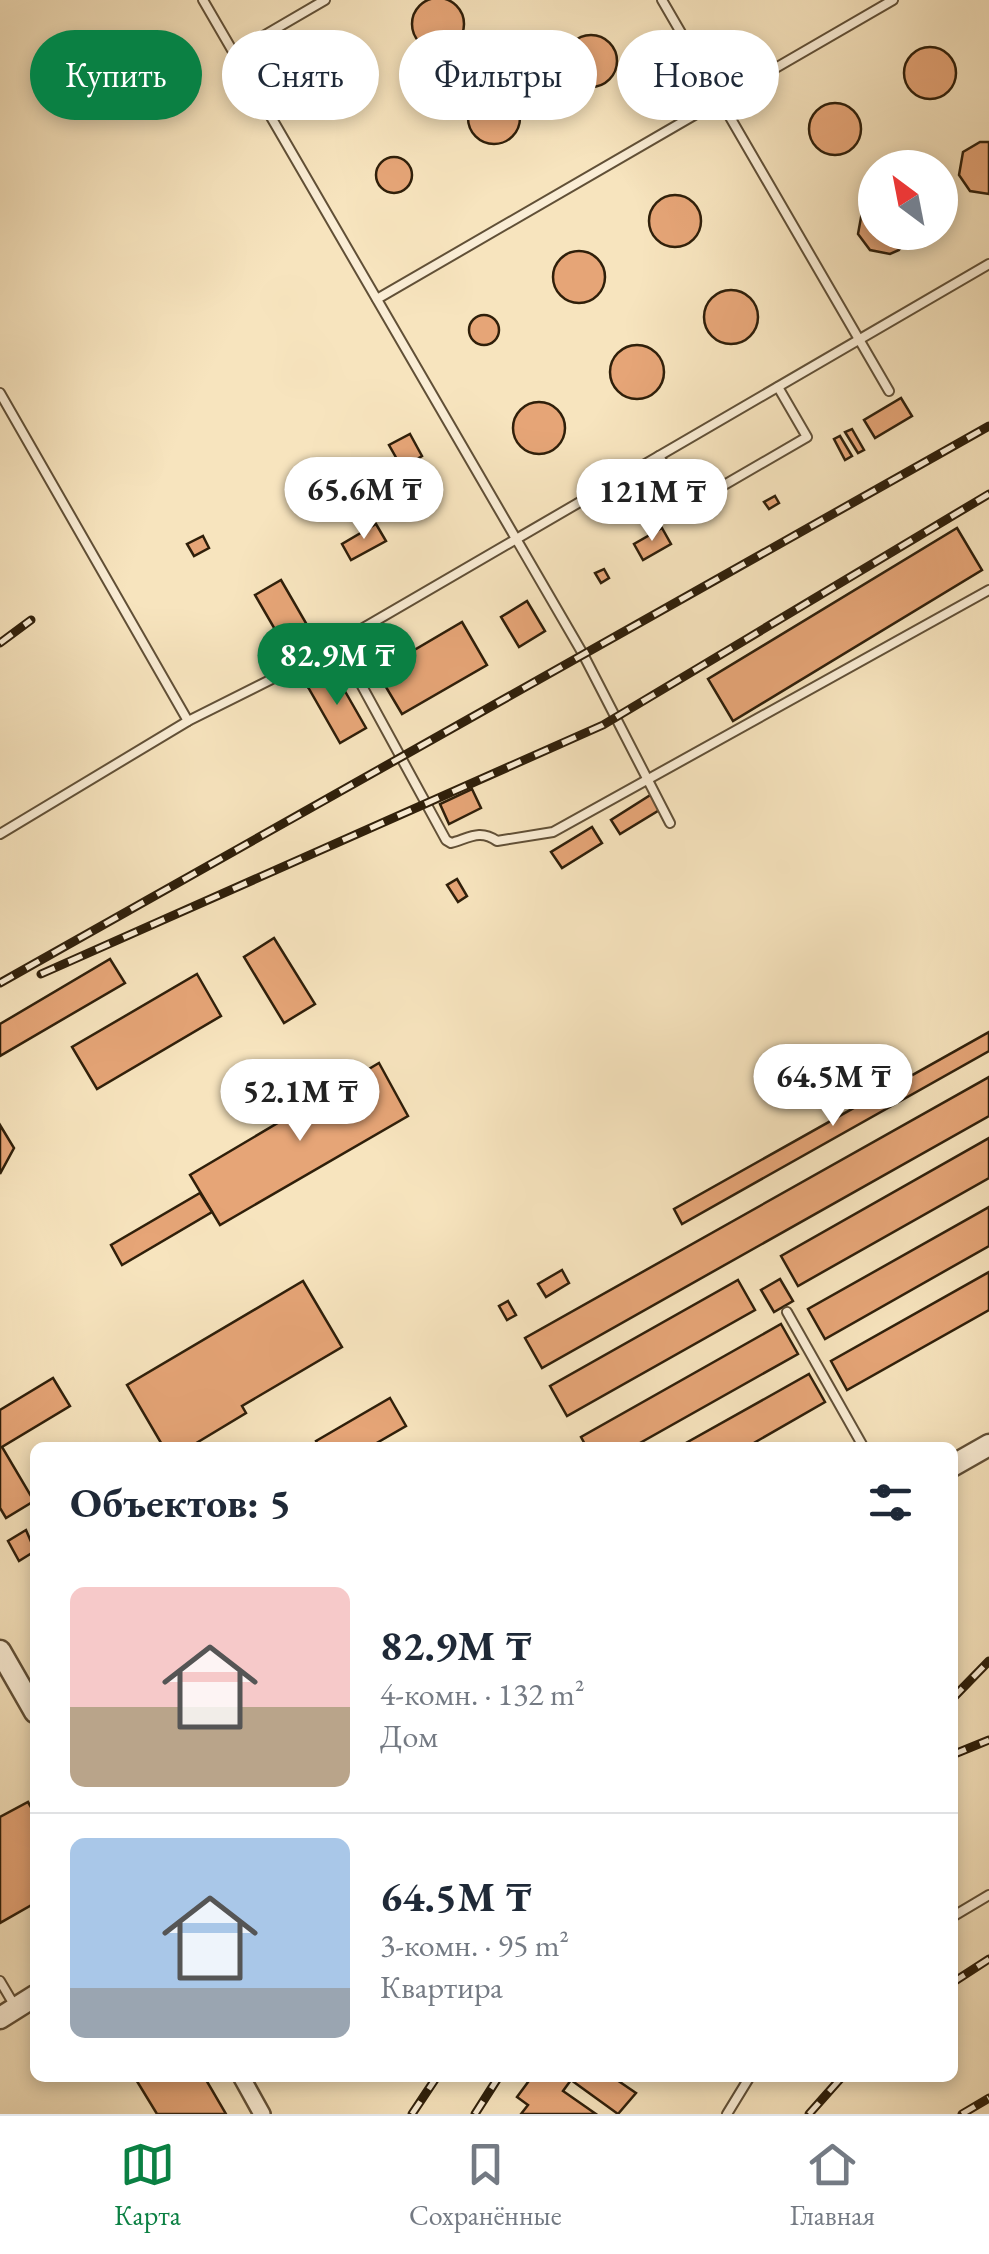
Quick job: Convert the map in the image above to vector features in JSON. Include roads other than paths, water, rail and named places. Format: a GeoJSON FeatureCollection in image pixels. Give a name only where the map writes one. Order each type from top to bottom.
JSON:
{"type":"FeatureCollection","features":[{"type":"Feature","properties":{"kind":"street"},"geometry":{"type":"LineString","coordinates":[[958,1463],[989,1445]]}},
{"type":"Feature","properties":{"kind":"street"},"geometry":{"type":"LineString","coordinates":[[0,1651],[30,1703]]}},
{"type":"Feature","properties":{"kind":"street"},"geometry":{"type":"LineString","coordinates":[[8,2013],[30,1999]]}},
{"type":"Feature","properties":{"kind":"street"},"geometry":{"type":"LineString","coordinates":[[244,2082],[262,2114]]}},
{"type":"Feature","properties":{"kind":"lane"},"geometry":{"type":"LineString","coordinates":[[203,0],[222,32]]}},
{"type":"Feature","properties":{"kind":"lane"},"geometry":{"type":"LineString","coordinates":[[274,30],[326,0]]}},
{"type":"Feature","properties":{"kind":"lane"},"geometry":{"type":"LineString","coordinates":[[662,0],[679,30]]}},
{"type":"Feature","properties":{"kind":"lane"},"geometry":{"type":"LineString","coordinates":[[779,66],[893,0]]}},
{"type":"Feature","properties":{"kind":"lane"},"geometry":{"type":"LineString","coordinates":[[273,120],[583,654],[670,823]]}},
{"type":"Feature","properties":{"kind":"lane"},"geometry":{"type":"LineString","coordinates":[[377,300],[686,120]]}},
{"type":"Feature","properties":{"kind":"lane"},"geometry":{"type":"LineString","coordinates":[[732,120],[889,391]]}},
{"type":"Feature","properties":{"kind":"lane"},"geometry":{"type":"LineString","coordinates":[[322,652],[989,264]]}},
{"type":"Feature","properties":{"kind":"lane"},"geometry":{"type":"LineString","coordinates":[[659,456],[688,506],[706,496],[807,437],[778,387]]}},
{"type":"Feature","properties":{"kind":"lane"},"geometry":{"type":"LineString","coordinates":[[0,392],[188,721]]}},
{"type":"Feature","properties":{"kind":"lane"},"geometry":{"type":"LineString","coordinates":[[338,642],[446,840],[451,844],[487,834],[497,842],[553,832],[989,590]]}},
{"type":"Feature","properties":{"kind":"lane"},"geometry":{"type":"LineString","coordinates":[[0,834],[188,721],[296,666]]}},
{"type":"Feature","properties":{"kind":"lane"},"geometry":{"type":"LineString","coordinates":[[788,1312],[861,1442]]}},
{"type":"Feature","properties":{"kind":"lane"},"geometry":{"type":"LineString","coordinates":[[958,1914],[989,1895]]}},
{"type":"Feature","properties":{"kind":"lane"},"geometry":{"type":"LineString","coordinates":[[0,1981],[8,2013]]}},
{"type":"Feature","properties":{"kind":"lane"},"geometry":{"type":"LineString","coordinates":[[727,2114],[747,2082]]}},
{"type":"Feature","properties":{"kind":"railway"},"geometry":{"type":"LineString","coordinates":[[0,983],[989,426]]}},
{"type":"Feature","properties":{"kind":"railway"},"geometry":{"type":"LineString","coordinates":[[41,974],[603,725],[989,494]]}},
{"type":"Feature","properties":{"kind":"railway"},"geometry":{"type":"LineString","coordinates":[[0,643],[31,620]]}},
{"type":"Feature","properties":{"kind":"railway"},"geometry":{"type":"LineString","coordinates":[[958,1693],[989,1661]]}},
{"type":"Feature","properties":{"kind":"railway"},"geometry":{"type":"LineString","coordinates":[[958,1753],[989,1740]]}},
{"type":"Feature","properties":{"kind":"railway"},"geometry":{"type":"LineString","coordinates":[[958,1979],[989,1959]]}},
{"type":"Feature","properties":{"kind":"railway"},"geometry":{"type":"LineString","coordinates":[[412,2114],[433,2082]]}},
{"type":"Feature","properties":{"kind":"railway"},"geometry":{"type":"LineString","coordinates":[[475,2114],[495,2082]]}},
{"type":"Feature","properties":{"kind":"railway"},"geometry":{"type":"LineString","coordinates":[[809,2114],[837,2082]]}},
{"type":"Feature","properties":{"kind":"railway"},"geometry":{"type":"LineString","coordinates":[[962,2114],[989,2098]]}}]}
